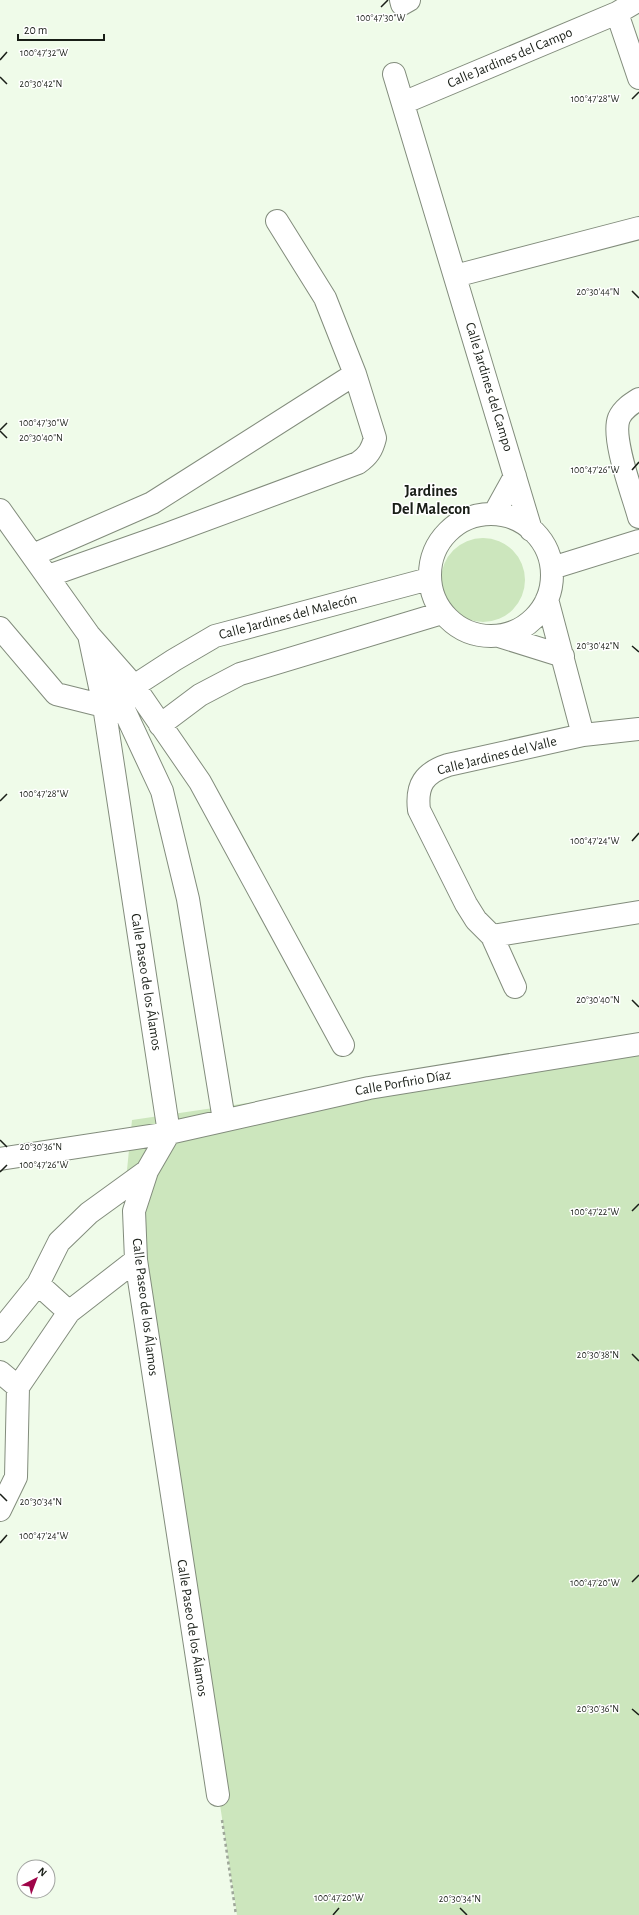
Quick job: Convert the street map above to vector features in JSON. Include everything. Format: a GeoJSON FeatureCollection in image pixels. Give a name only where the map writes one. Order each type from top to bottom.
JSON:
{"type":"FeatureCollection","features":[{"type":"Feature","properties":{"kind":"street","name":"Calle Jardines del Campo"},"geometry":{"type":"LineString","coordinates":[[403,103],[617,13],[639,0]]}},
{"type":"Feature","properties":{"kind":"street"},"geometry":{"type":"LineString","coordinates":[[617,13],[639,78]]}},
{"type":"Feature","properties":{"kind":"street","name":"Calle Jardines del Campo"},"geometry":{"type":"LineString","coordinates":[[394,74],[531,530]]}},
{"type":"Feature","properties":{"kind":"street"},"geometry":{"type":"LineString","coordinates":[[48,576],[167,534],[358,463],[366,457],[373,447],[375,438],[355,374],[326,298],[277,221]]}},
{"type":"Feature","properties":{"kind":"street"},"geometry":{"type":"LineString","coordinates":[[455,276],[639,228]]}},
{"type":"Feature","properties":{"kind":"street"},"geometry":{"type":"LineString","coordinates":[[33,555],[152,503],[355,374]]}},
{"type":"Feature","properties":{"kind":"street"},"geometry":{"type":"LineString","coordinates":[[639,399],[629,405],[620,418],[616,430],[618,444],[639,518]]}},
{"type":"Feature","properties":{"kind":"street"},"geometry":{"type":"LineString","coordinates":[[494,514],[515,476]]}},
{"type":"Feature","properties":{"kind":"street"},"geometry":{"type":"LineString","coordinates":[[152,503],[167,534]]}},
{"type":"Feature","properties":{"kind":"street","name":"Calle Paseo de los Álamos"},"geometry":{"type":"LineString","coordinates":[[0,510],[89,635],[134,686],[160,726],[200,782],[343,1045]]}},
{"type":"Feature","properties":{"kind":"street"},"geometry":{"type":"LineString","coordinates":[[563,656],[499,636],[478,635],[458,627],[442,613],[434,597],[429,579],[432,559],[440,540],[455,525],[474,516],[494,514],[514,519],[531,530],[545,547],[552,568],[548,599],[563,656],[583,735]]}},
{"type":"Feature","properties":{"kind":"street"},"geometry":{"type":"LineString","coordinates":[[552,568],[639,541]]}},
{"type":"Feature","properties":{"kind":"street","name":"Calle Jardines del Malecón"},"geometry":{"type":"LineString","coordinates":[[134,686],[215,636],[429,579]]}},
{"type":"Feature","properties":{"kind":"street"},"geometry":{"type":"LineString","coordinates":[[499,636],[519,630],[536,617],[548,599]]}},
{"type":"Feature","properties":{"kind":"street"},"geometry":{"type":"LineString","coordinates":[[160,726],[200,695],[240,674],[442,613]]}},
{"type":"Feature","properties":{"kind":"street"},"geometry":{"type":"LineString","coordinates":[[0,628],[56,694],[104,706]]}},
{"type":"Feature","properties":{"kind":"street","name":"Calle Paseo de los Álamos"},"geometry":{"type":"LineString","coordinates":[[89,635],[104,706],[169,1133],[147,1171],[134,1211],[136,1260],[218,1795]]}},
{"type":"Feature","properties":{"kind":"street","name":"Calle Paseo de los Álamos"},"geometry":{"type":"LineString","coordinates":[[89,635],[162,791],[188,899],[224,1120]]}},
{"type":"Feature","properties":{"kind":"street","name":"Calle Jardines del Valle"},"geometry":{"type":"LineString","coordinates":[[515,987],[492,936],[476,920],[466,904],[419,810],[417,797],[422,781],[434,769],[448,765],[583,735],[639,729]]}},
{"type":"Feature","properties":{"kind":"street"},"geometry":{"type":"LineString","coordinates":[[492,936],[639,912]]}},
{"type":"Feature","properties":{"kind":"street","name":"Calle Porfirio Díaz"},"geometry":{"type":"LineString","coordinates":[[0,1160],[169,1133],[369,1088],[639,1044]]}},
{"type":"Feature","properties":{"kind":"street"},"geometry":{"type":"LineString","coordinates":[[0,1331],[38,1284],[59,1242],[89,1213],[147,1171]]}},
{"type":"Feature","properties":{"kind":"street"},"geometry":{"type":"LineString","coordinates":[[0,1510],[16,1477],[8,1437],[18,1386],[69,1312],[136,1260]]}},
{"type":"Feature","properties":{"kind":"street"},"geometry":{"type":"LineString","coordinates":[[38,1284],[69,1312]]}},
{"type":"Feature","properties":{"kind":"street"},"geometry":{"type":"LineString","coordinates":[[0,1372],[18,1386]]}},
{"type":"Feature","properties":{"kind":"path"},"geometry":{"type":"LineString","coordinates":[[218,1795],[236,1915]]}},
{"type":"Feature","properties":{"kind":"green space"},"geometry":{"type":"Polygon","coordinates":[[[483,538],[499,541],[513,550],[522,564],[525,580],[522,596],[513,610],[499,619],[483,622],[467,619],[453,610],[444,596],[441,580],[444,564],[453,550],[467,541],[483,538]]]}},
{"type":"Feature","properties":{"kind":"green space"},"geometry":{"type":"Polygon","coordinates":[[[639,1045],[639,1915],[237,1915],[125,1190],[132,1120],[639,1045]]]}},
{"type":"Feature","properties":{"kind":"district","name":"Jardines Del Malecon"},"geometry":{"type":"Point","coordinates":[431,500]}}]}
